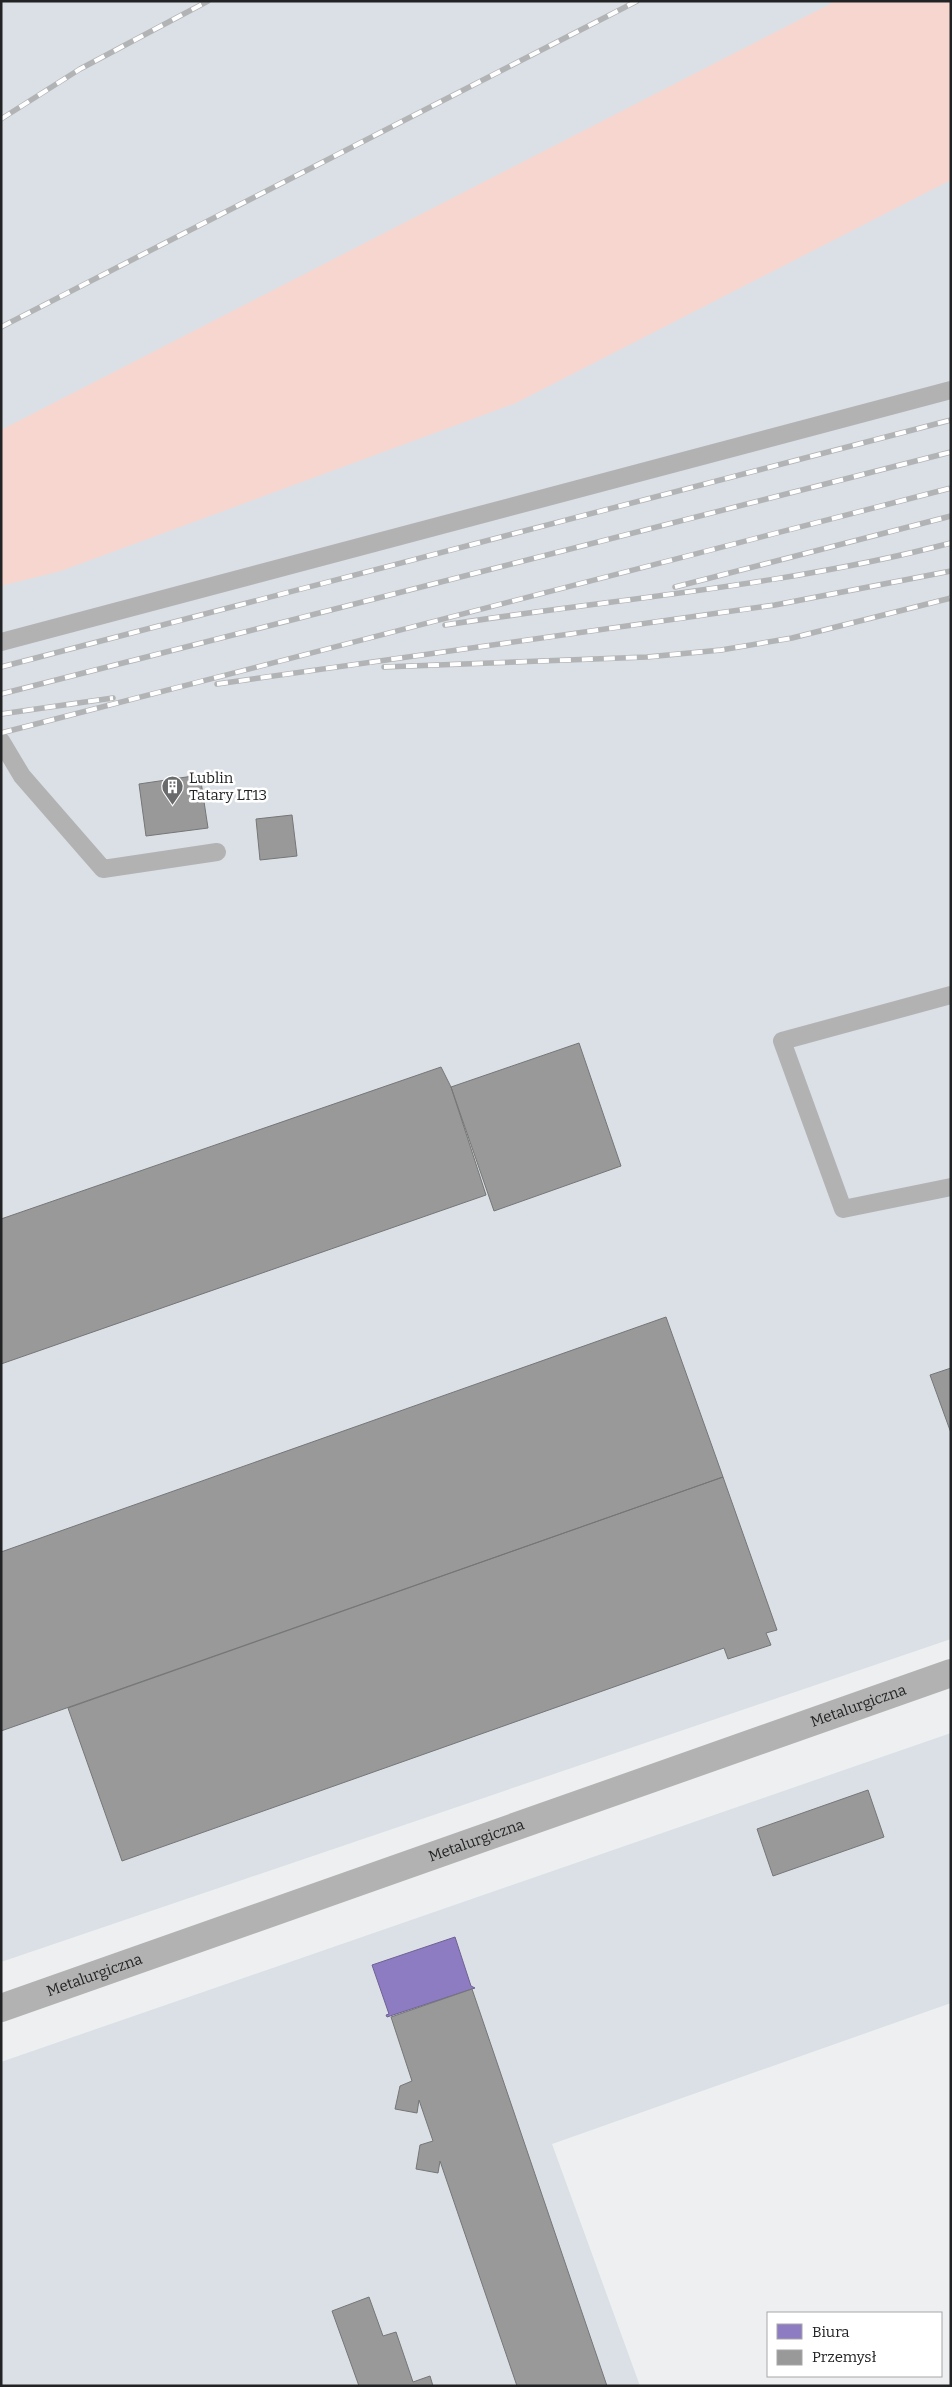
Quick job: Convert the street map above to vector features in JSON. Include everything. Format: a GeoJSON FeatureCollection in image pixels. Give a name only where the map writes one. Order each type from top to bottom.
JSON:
{"type":"FeatureCollection","features":[{"type":"Feature","properties":{"kind":"street","name":"Metalurgiczna"},"geometry":{"type":"LineString","coordinates":[[1,2008],[951,1673]]}},
{"type":"Feature","properties":{"kind":"lane"},"geometry":{"type":"LineString","coordinates":[[1,642],[951,390]]}},
{"type":"Feature","properties":{"kind":"lane"},"geometry":{"type":"LineString","coordinates":[[1,741],[22,776],[103,868],[217,852]]}},
{"type":"Feature","properties":{"kind":"lane"},"geometry":{"type":"LineString","coordinates":[[951,995],[782,1041],[843,1209],[951,1187]]}},
{"type":"Feature","properties":{"kind":"shaded area"},"geometry":{"type":"Polygon","coordinates":[[[1,1],[951,1],[951,1639],[1,1962],[1,1]]]}},
{"type":"Feature","properties":{"kind":"shaded area"},"geometry":{"type":"Polygon","coordinates":[[[836,1],[951,1],[951,180],[516,403],[61,571],[1,586],[1,430],[836,1]]]}},
{"type":"Feature","properties":{"kind":"shaded area"},"geometry":{"type":"Polygon","coordinates":[[[951,1733],[951,2003],[552,2144],[640,2386],[1,2386],[1,2062],[951,1733]]]}},
{"type":"Feature","properties":{"kind":"building: Biura"},"geometry":{"type":"Polygon","coordinates":[[[455,1937],[471,1986],[475,1988],[387,2017],[386,2015],[389,2014],[372,1965],[455,1937]]]}},
{"type":"Feature","properties":{"kind":"building: Przemysł","name":"Lublin Tatary LT13"},"geometry":{"type":"Polygon","coordinates":[[[200,775],[208,828],[146,836],[139,784],[200,775]]]}},
{"type":"Feature","properties":{"kind":"building: Przemysł"},"geometry":{"type":"Polygon","coordinates":[[[292,815],[297,856],[260,860],[256,819],[292,815]]]}},
{"type":"Feature","properties":{"kind":"building: Przemysł"},"geometry":{"type":"Polygon","coordinates":[[[579,1043],[621,1166],[494,1211],[451,1087],[579,1043]]]}},
{"type":"Feature","properties":{"kind":"building: Przemysł"},"geometry":{"type":"Polygon","coordinates":[[[441,1067],[451,1087],[486,1195],[1,1364],[1,1219],[441,1067]]]}},
{"type":"Feature","properties":{"kind":"building: Przemysł"},"geometry":{"type":"Polygon","coordinates":[[[666,1317],[723,1477],[1,1731],[1,1552],[666,1317]]]}},
{"type":"Feature","properties":{"kind":"building: Przemysł"},"geometry":{"type":"Polygon","coordinates":[[[951,1368],[951,1433],[930,1375],[951,1368]]]}},
{"type":"Feature","properties":{"kind":"building: Przemysł"},"geometry":{"type":"Polygon","coordinates":[[[723,1477],[777,1630],[766,1633],[771,1645],[728,1659],[724,1648],[122,1861],[68,1708],[723,1477]]]}},
{"type":"Feature","properties":{"kind":"building: Przemysł"},"geometry":{"type":"Polygon","coordinates":[[[868,1790],[884,1837],[773,1876],[757,1829],[868,1790]]]}},
{"type":"Feature","properties":{"kind":"building: Przemysł"},"geometry":{"type":"Polygon","coordinates":[[[472,1989],[607,2386],[517,2386],[440,2161],[438,2173],[416,2169],[420,2145],[433,2141],[419,2100],[417,2113],[395,2109],[400,2086],[412,2081],[391,2017],[472,1989]]]}},
{"type":"Feature","properties":{"kind":"building: Przemysł"},"geometry":{"type":"Polygon","coordinates":[[[369,2297],[383,2336],[396,2332],[413,2382],[430,2376],[433,2386],[359,2386],[332,2311],[369,2297]]]}},
{"type":"Feature","properties":{"kind":"railway"},"geometry":{"type":"LineString","coordinates":[[1,119],[80,69],[208,1]]}},
{"type":"Feature","properties":{"kind":"railway"},"geometry":{"type":"LineString","coordinates":[[1,327],[637,1]]}},
{"type":"Feature","properties":{"kind":"railway"},"geometry":{"type":"LineString","coordinates":[[1,667],[951,420]]}},
{"type":"Feature","properties":{"kind":"railway"},"geometry":{"type":"LineString","coordinates":[[1,694],[951,452]]}},
{"type":"Feature","properties":{"kind":"railway"},"geometry":{"type":"LineString","coordinates":[[1,733],[951,488]]}},
{"type":"Feature","properties":{"kind":"railway"},"geometry":{"type":"LineString","coordinates":[[675,587],[951,516]]}},
{"type":"Feature","properties":{"kind":"railway"},"geometry":{"type":"LineString","coordinates":[[445,625],[763,581],[889,558],[951,543]]}},
{"type":"Feature","properties":{"kind":"railway"},"geometry":{"type":"LineString","coordinates":[[217,684],[775,605],[951,571]]}},
{"type":"Feature","properties":{"kind":"railway"},"geometry":{"type":"LineString","coordinates":[[384,667],[647,657],[721,650],[792,638],[951,598]]}},
{"type":"Feature","properties":{"kind":"railway"},"geometry":{"type":"LineString","coordinates":[[1,714],[113,698]]}},
{"type":"Feature","properties":{"kind":"place","name":"Lublin Tatary LT13"},"geometry":{"type":"Point","coordinates":[173,806]}}]}
